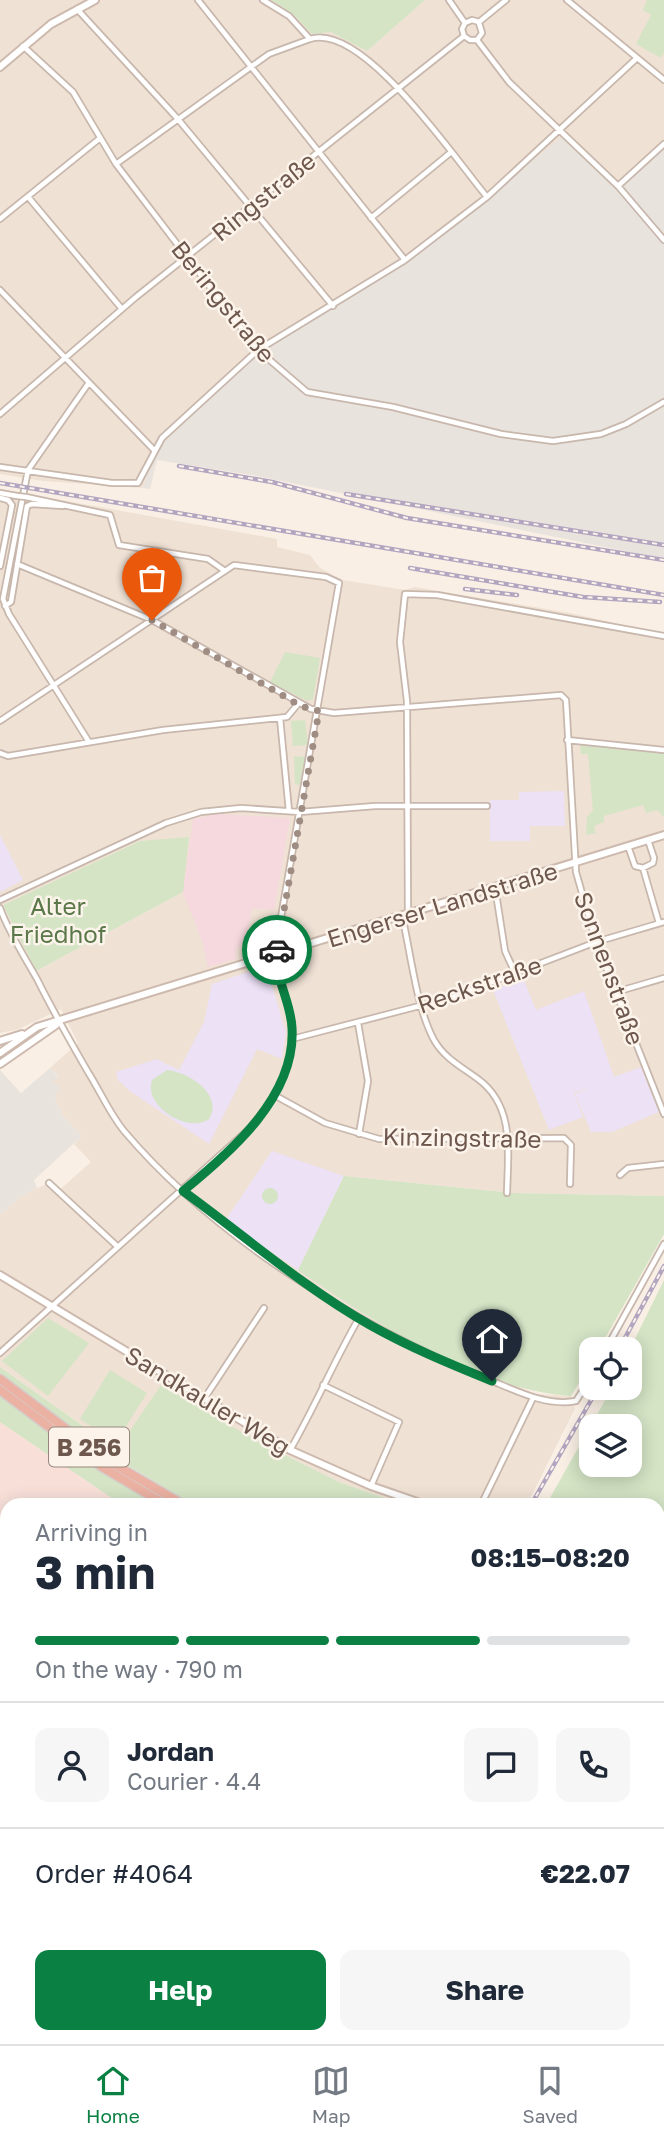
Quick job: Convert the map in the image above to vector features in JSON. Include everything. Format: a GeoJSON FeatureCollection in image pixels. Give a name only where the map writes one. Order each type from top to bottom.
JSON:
{"type":"FeatureCollection","features":[{"type":"Feature","properties":{"kind":"highway","name":"B 256"},"geometry":{"type":"LineString","coordinates":[[0,1379],[107,1460],[172,1498]]}},
{"type":"Feature","properties":{"kind":"highway","name":"B 256"},"geometry":{"type":"LineString","coordinates":[[0,1390],[102,1467],[154,1498]]}},
{"type":"Feature","properties":{"kind":"main road"},"geometry":{"type":"LineString","coordinates":[[0,67],[23,46],[77,9],[95,0]]}},
{"type":"Feature","properties":{"kind":"main road","name":"Engerser Landstraße"},"geometry":{"type":"LineString","coordinates":[[0,1053],[37,1027],[59,1023],[664,835]]}},
{"type":"Feature","properties":{"kind":"main road","name":"Engerser Landstraße"},"geometry":{"type":"LineString","coordinates":[[0,1064],[59,1023]]}},
{"type":"Feature","properties":{"kind":"main road"},"geometry":{"type":"LineString","coordinates":[[0,1041],[27,1033]]}},
{"type":"Feature","properties":{"kind":"main road","name":"Sandkauler Weg"},"geometry":{"type":"LineString","coordinates":[[0,1275],[203,1400],[290,1450],[371,1486],[406,1498]]}},
{"type":"Feature","properties":{"kind":"street"},"geometry":{"type":"LineString","coordinates":[[198,0],[317,153],[405,260]]}},
{"type":"Feature","properties":{"kind":"street"},"geometry":{"type":"LineString","coordinates":[[263,0],[289,16],[310,39]]}},
{"type":"Feature","properties":{"kind":"street"},"geometry":{"type":"LineString","coordinates":[[449,0],[465,23]]}},
{"type":"Feature","properties":{"kind":"street"},"geometry":{"type":"LineString","coordinates":[[479,22],[506,0]]}},
{"type":"Feature","properties":{"kind":"street"},"geometry":{"type":"LineString","coordinates":[[567,0],[664,79]]}},
{"type":"Feature","properties":{"kind":"street"},"geometry":{"type":"LineString","coordinates":[[77,9],[177,118],[334,306]]}},
{"type":"Feature","properties":{"kind":"street"},"geometry":{"type":"LineString","coordinates":[[472,20],[479,22],[483,29],[477,40],[464,36],[462,29],[465,23],[472,20]]}},
{"type":"Feature","properties":{"kind":"street"},"geometry":{"type":"LineString","coordinates":[[116,164],[269,54],[321,36],[335,38],[359,52],[398,86],[487,197]]}},
{"type":"Feature","properties":{"kind":"street","name":"Ringstraße"},"geometry":{"type":"LineString","coordinates":[[0,414],[122,309],[464,36]]}},
{"type":"Feature","properties":{"kind":"street"},"geometry":{"type":"LineString","coordinates":[[477,40],[509,82],[563,130],[618,186],[664,240]]}},
{"type":"Feature","properties":{"kind":"street","name":"Beringstraße"},"geometry":{"type":"LineString","coordinates":[[23,46],[73,92],[116,164],[258,350],[307,392],[393,407],[502,434],[553,441],[601,434],[626,424],[664,402]]}},
{"type":"Feature","properties":{"kind":"street"},"geometry":{"type":"LineString","coordinates":[[0,467],[112,482],[138,482],[162,438],[258,350],[334,306],[405,260],[487,197],[563,130],[637,58]]}},
{"type":"Feature","properties":{"kind":"street"},"geometry":{"type":"LineString","coordinates":[[0,219],[99,139]]}},
{"type":"Feature","properties":{"kind":"street"},"geometry":{"type":"LineString","coordinates":[[618,186],[664,144]]}},
{"type":"Feature","properties":{"kind":"street"},"geometry":{"type":"LineString","coordinates":[[371,218],[450,153]]}},
{"type":"Feature","properties":{"kind":"street"},"geometry":{"type":"LineString","coordinates":[[29,198],[122,309]]}},
{"type":"Feature","properties":{"kind":"street"},"geometry":{"type":"LineString","coordinates":[[0,290],[154,450]]}},
{"type":"Feature","properties":{"kind":"street"},"geometry":{"type":"LineString","coordinates":[[88,384],[28,470],[2,605],[89,742]]}},
{"type":"Feature","properties":{"kind":"street"},"geometry":{"type":"LineString","coordinates":[[0,496],[26,497],[110,515],[116,541],[121,545],[208,559],[225,571]]}},
{"type":"Feature","properties":{"kind":"street"},"geometry":{"type":"LineString","coordinates":[[0,496],[11,502],[0,566]]}},
{"type":"Feature","properties":{"kind":"street"},"geometry":{"type":"LineString","coordinates":[[2,605],[11,601],[27,508],[30,504],[64,506]]}},
{"type":"Feature","properties":{"kind":"street"},"geometry":{"type":"LineString","coordinates":[[17,564],[152,620],[298,704],[334,713],[407,709]]}},
{"type":"Feature","properties":{"kind":"street"},"geometry":{"type":"LineString","coordinates":[[0,722],[234,565],[330,578],[339,583],[277,955],[278,972],[290,1015],[292,1039],[289,1060],[276,1096],[248,1130],[183,1191],[0,1353]]}},
{"type":"Feature","properties":{"kind":"street"},"geometry":{"type":"LineString","coordinates":[[0,575],[7,575]]}},
{"type":"Feature","properties":{"kind":"street"},"geometry":{"type":"LineString","coordinates":[[507,1193],[508,1140],[505,1119],[486,1086],[439,1047],[422,1005],[405,915],[407,709],[400,642],[405,594],[437,595],[664,636]]}},
{"type":"Feature","properties":{"kind":"street","name":"Sonnenstraße"},"geometry":{"type":"LineString","coordinates":[[407,709],[561,695],[566,700],[576,872],[596,942],[664,1114]]}},
{"type":"Feature","properties":{"kind":"street"},"geometry":{"type":"LineString","coordinates":[[0,753],[8,756],[89,742],[280,718],[289,716],[298,704]]}},
{"type":"Feature","properties":{"kind":"street"},"geometry":{"type":"LineString","coordinates":[[280,718],[289,811]]}},
{"type":"Feature","properties":{"kind":"street"},"geometry":{"type":"LineString","coordinates":[[567,740],[664,750]]}},
{"type":"Feature","properties":{"kind":"street"},"geometry":{"type":"LineString","coordinates":[[0,900],[177,819],[222,809],[300,812],[407,806],[487,806]]}},
{"type":"Feature","properties":{"kind":"street"},"geometry":{"type":"LineString","coordinates":[[628,846],[635,866],[643,867],[653,863],[654,858],[648,840]]}},
{"type":"Feature","properties":{"kind":"street"},"geometry":{"type":"LineString","coordinates":[[643,867],[662,922]]}},
{"type":"Feature","properties":{"kind":"street"},"geometry":{"type":"LineString","coordinates":[[495,887],[505,951],[515,973]]}},
{"type":"Feature","properties":{"kind":"street"},"geometry":{"type":"LineString","coordinates":[[0,908],[2,922],[123,1129],[183,1191],[277,1263],[359,1318],[443,1361],[533,1398],[566,1403],[576,1401],[579,1396]]}},
{"type":"Feature","properties":{"kind":"street","name":"Reckstraße"},"geometry":{"type":"LineString","coordinates":[[292,1039],[422,1005],[596,942],[662,922]]}},
{"type":"Feature","properties":{"kind":"street"},"geometry":{"type":"LineString","coordinates":[[616,992],[664,978]]}},
{"type":"Feature","properties":{"kind":"street"},"geometry":{"type":"LineString","coordinates":[[358,1023],[369,1081],[359,1134]]}},
{"type":"Feature","properties":{"kind":"street","name":"Kinzingstraße"},"geometry":{"type":"LineString","coordinates":[[276,1096],[312,1117],[359,1134],[397,1141],[564,1138],[569,1140],[570,1184]]}},
{"type":"Feature","properties":{"kind":"street"},"geometry":{"type":"LineString","coordinates":[[620,1175],[628,1168],[664,1164]]}},
{"type":"Feature","properties":{"kind":"street"},"geometry":{"type":"LineString","coordinates":[[49,1183],[118,1247]]}},
{"type":"Feature","properties":{"kind":"street"},"geometry":{"type":"LineString","coordinates":[[613,1337],[664,1244]]}},
{"type":"Feature","properties":{"kind":"street"},"geometry":{"type":"LineString","coordinates":[[203,1400],[264,1308]]}},
{"type":"Feature","properties":{"kind":"street"},"geometry":{"type":"LineString","coordinates":[[290,1450],[359,1318]]}},
{"type":"Feature","properties":{"kind":"street"},"geometry":{"type":"LineString","coordinates":[[323,1385],[399,1422],[371,1486]]}},
{"type":"Feature","properties":{"kind":"street"},"geometry":{"type":"LineString","coordinates":[[484,1498],[533,1398]]}},
{"type":"Feature","properties":{"kind":"shaded area"},"geometry":{"type":"Polygon","coordinates":[[[0,0],[271,0],[293,14],[312,34],[331,32],[367,51],[425,0],[664,0],[664,148],[619,189],[487,197],[405,260],[258,350],[154,450],[143,488],[43,481],[0,474],[0,0]]]}},
{"type":"Feature","properties":{"kind":"shaded area"},"geometry":{"type":"Polygon","coordinates":[[[566,134],[619,189],[664,148],[664,559],[257,476],[157,460],[150,489],[143,488],[154,450],[162,438],[258,350],[405,260],[566,134]]]}},
{"type":"Feature","properties":{"kind":"shaded area"},"geometry":{"type":"Polygon","coordinates":[[[0,489],[277,539],[277,547],[310,555],[320,568],[343,580],[405,590],[415,587],[570,613],[664,634],[664,1196],[512,1193],[344,1176],[298,1269],[379,1324],[535,1394],[571,1396],[575,1408],[530,1498],[385,1498],[339,1482],[255,1440],[118,1450],[0,1367],[0,1215],[21,1196],[46,1184],[55,1194],[91,1162],[74,1144],[82,1136],[63,1116],[54,1096],[53,1082],[58,1076],[50,1068],[78,1043],[61,1009],[19,1029],[0,1033],[0,489]],[[173,840],[140,841],[3,905],[36,971],[183,892],[173,840]]]}},
{"type":"Feature","properties":{"kind":"shaded area"},"geometry":{"type":"Polygon","coordinates":[[[564,791],[565,826],[530,826],[530,841],[490,841],[490,800],[519,800],[519,792],[564,791]]]}},
{"type":"Feature","properties":{"kind":"shaded area"},"geometry":{"type":"Polygon","coordinates":[[[218,814],[290,818],[274,910],[252,908],[245,942],[236,950],[236,959],[208,967],[203,944],[183,892],[193,819],[218,814]]]}},
{"type":"Feature","properties":{"kind":"shaded area"},"geometry":{"type":"Polygon","coordinates":[[[0,835],[23,880],[0,892],[0,835]]]}},
{"type":"Feature","properties":{"kind":"shaded area"},"geometry":{"type":"Polygon","coordinates":[[[266,966],[286,1032],[282,1059],[257,1049],[209,1144],[131,1092],[118,1080],[116,1072],[157,1059],[179,1070],[204,1022],[212,984],[266,966]]]}},
{"type":"Feature","properties":{"kind":"shaded area"},"geometry":{"type":"Polygon","coordinates":[[[523,978],[536,1010],[584,991],[614,1077],[641,1067],[659,1112],[612,1132],[591,1132],[575,1094],[592,1086],[574,1093],[583,1117],[549,1130],[493,990],[523,978]]]}},
{"type":"Feature","properties":{"kind":"shaded area"},"geometry":{"type":"Polygon","coordinates":[[[50,1068],[58,1077],[53,1082],[61,1089],[54,1096],[63,1116],[82,1136],[34,1180],[37,1188],[21,1196],[0,1215],[0,1070],[21,1093],[50,1068]]]}},
{"type":"Feature","properties":{"kind":"shaded area"},"geometry":{"type":"Polygon","coordinates":[[[272,1151],[344,1176],[298,1270],[225,1221],[272,1151]]]}},
{"type":"Feature","properties":{"kind":"shaded area"},"geometry":{"type":"Polygon","coordinates":[[[0,1422],[112,1498],[0,1498],[0,1422]]]}},
{"type":"Feature","properties":{"kind":"green space"},"geometry":{"type":"Polygon","coordinates":[[[271,0],[425,0],[367,51],[331,32],[312,34],[293,14],[271,0]]]}},
{"type":"Feature","properties":{"kind":"green space"},"geometry":{"type":"Polygon","coordinates":[[[647,0],[664,0],[664,52],[661,58],[636,44],[651,15],[643,10],[647,0]]]}},
{"type":"Feature","properties":{"kind":"green space"},"geometry":{"type":"Polygon","coordinates":[[[285,652],[320,658],[313,699],[307,701],[270,682],[285,652]]]}},
{"type":"Feature","properties":{"kind":"green space"},"geometry":{"type":"Polygon","coordinates":[[[305,720],[308,745],[293,746],[291,721],[305,720]]]}},
{"type":"Feature","properties":{"kind":"green space"},"geometry":{"type":"Polygon","coordinates":[[[580,743],[664,753],[664,817],[657,810],[646,813],[643,805],[604,816],[604,822],[594,826],[596,833],[586,835],[587,817],[593,810],[588,754],[581,754],[580,743]]]}},
{"type":"Feature","properties":{"kind":"green space"},"geometry":{"type":"Polygon","coordinates":[[[294,756],[305,757],[300,785],[295,784],[294,756]]]}},
{"type":"Feature","properties":{"kind":"green space","name":"Alter Friedhof"},"geometry":{"type":"Polygon","coordinates":[[[189,837],[183,892],[36,971],[3,905],[140,841],[189,837]]]}},
{"type":"Feature","properties":{"kind":"green space"},"geometry":{"type":"Polygon","coordinates":[[[167,1070],[194,1080],[208,1093],[212,1101],[209,1119],[190,1123],[169,1115],[161,1108],[151,1090],[152,1080],[167,1070]]]}},
{"type":"Feature","properties":{"kind":"green space"},"geometry":{"type":"Polygon","coordinates":[[[344,1176],[512,1193],[664,1196],[664,1234],[606,1337],[579,1337],[579,1383],[571,1396],[535,1391],[499,1381],[428,1351],[298,1270],[344,1176]]]}},
{"type":"Feature","properties":{"kind":"green space"},"geometry":{"type":"Polygon","coordinates":[[[267,1188],[273,1188],[278,1196],[276,1202],[267,1204],[262,1199],[262,1193],[267,1188]]]}},
{"type":"Feature","properties":{"kind":"green space"},"geometry":{"type":"Polygon","coordinates":[[[664,1280],[664,1498],[550,1498],[579,1446],[579,1477],[642,1477],[642,1414],[597,1414],[605,1400],[642,1400],[642,1337],[636,1337],[664,1280]]]}},
{"type":"Feature","properties":{"kind":"green space"},"geometry":{"type":"Polygon","coordinates":[[[48,1318],[89,1343],[48,1396],[2,1361],[48,1318]]]}},
{"type":"Feature","properties":{"kind":"green space"},"geometry":{"type":"Polygon","coordinates":[[[0,1367],[117,1450],[161,1385],[255,1440],[339,1482],[385,1498],[182,1498],[92,1444],[0,1374],[0,1367]]]}},
{"type":"Feature","properties":{"kind":"green space"},"geometry":{"type":"Polygon","coordinates":[[[110,1370],[147,1393],[116,1442],[80,1419],[110,1370]]]}},
{"type":"Feature","properties":{"kind":"green space"},"geometry":{"type":"Polygon","coordinates":[[[0,1393],[77,1453],[150,1498],[112,1498],[0,1422],[0,1393]]]}},
{"type":"Feature","properties":{"kind":"railway"},"geometry":{"type":"LineString","coordinates":[[179,466],[272,482],[407,518],[664,560]]}},
{"type":"Feature","properties":{"kind":"railway"},"geometry":{"type":"LineString","coordinates":[[0,483],[664,595]]}},
{"type":"Feature","properties":{"kind":"railway"},"geometry":{"type":"LineString","coordinates":[[346,494],[664,545]]}},
{"type":"Feature","properties":{"kind":"railway"},"geometry":{"type":"LineString","coordinates":[[410,568],[583,597],[660,602]]}},
{"type":"Feature","properties":{"kind":"railway"},"geometry":{"type":"LineString","coordinates":[[465,589],[517,595]]}},
{"type":"Feature","properties":{"kind":"railway"},"geometry":{"type":"LineString","coordinates":[[626,1337],[664,1266]]}},
{"type":"Feature","properties":{"kind":"railway"},"geometry":{"type":"LineString","coordinates":[[535,1498],[591,1400]]}},
{"type":"Feature","properties":{"kind":"way so far"},"geometry":{"type":"LineString","coordinates":[[152,620],[301,706],[319,711],[277,950]]}},
{"type":"Feature","properties":{"kind":"route"},"geometry":{"type":"LineString","coordinates":[[277,950],[277,968],[292,1028],[285,1076],[276,1096],[248,1130],[183,1191],[242,1238],[359,1318],[443,1361],[492,1381]]}}]}
